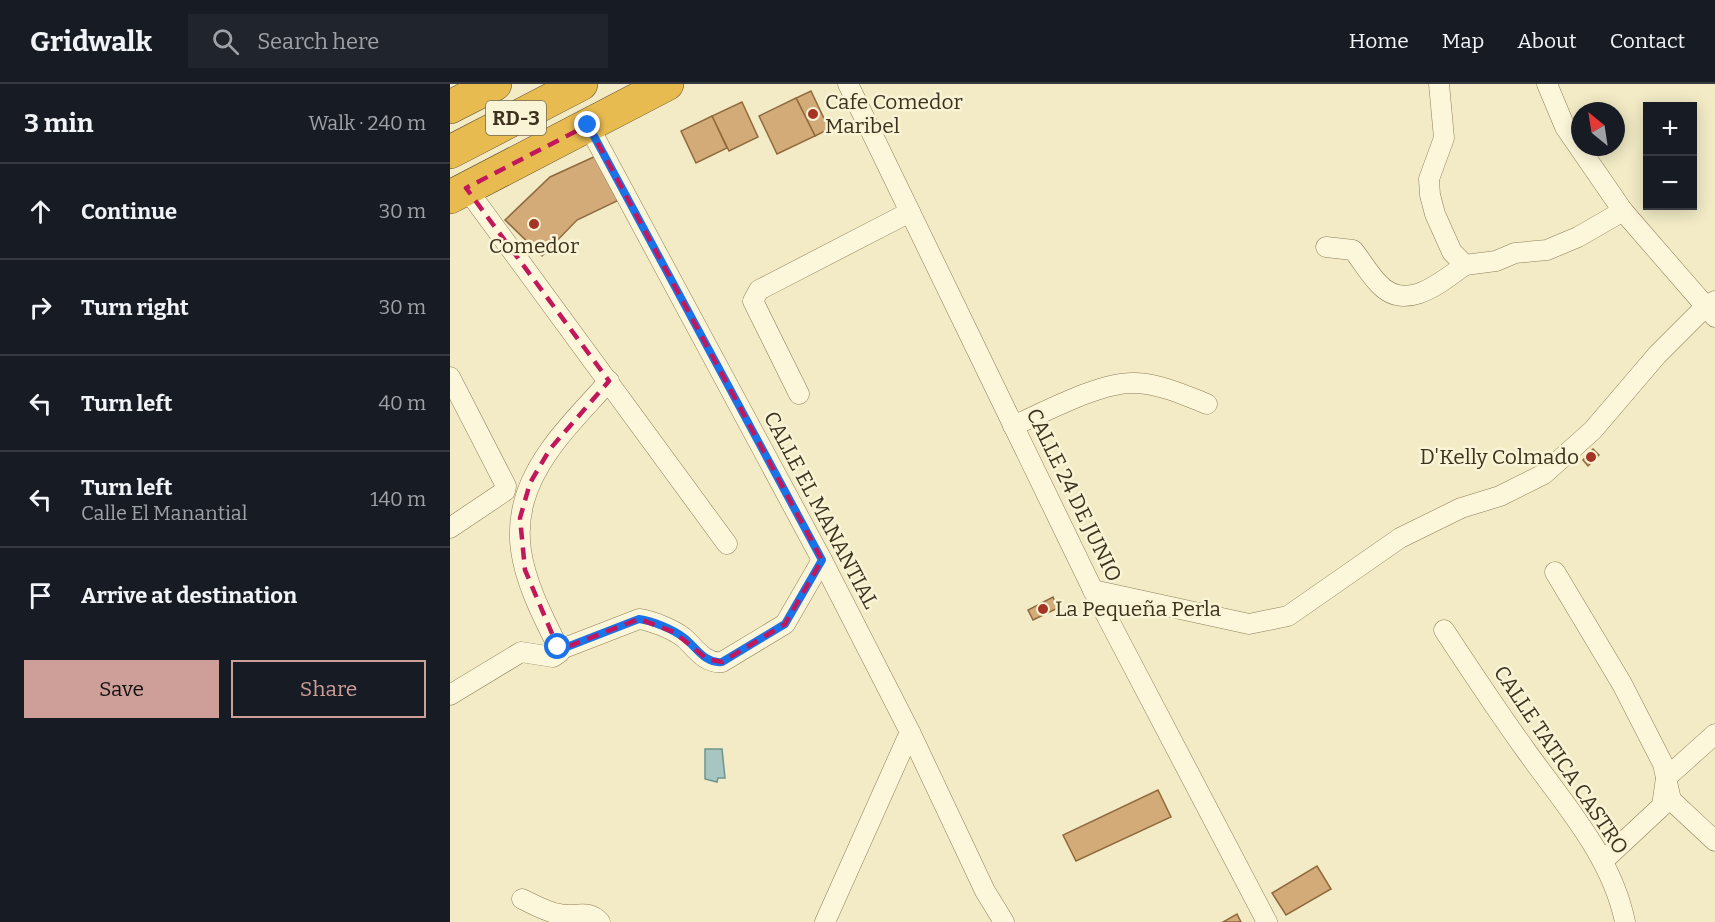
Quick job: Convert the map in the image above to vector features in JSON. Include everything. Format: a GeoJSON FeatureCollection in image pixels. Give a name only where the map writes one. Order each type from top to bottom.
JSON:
{"type":"FeatureCollection","features":[{"type":"Feature","properties":{"kind":"highway"},"geometry":{"type":"LineString","coordinates":[[450,107],[495,84]]}},
{"type":"Feature","properties":{"kind":"highway","name":"RD-3"},"geometry":{"type":"LineString","coordinates":[[450,152],[581,84]]}},
{"type":"Feature","properties":{"kind":"highway","name":"RD-3"},"geometry":{"type":"LineString","coordinates":[[458,192],[667,84]]}},
{"type":"Feature","properties":{"kind":"street","name":"CALLE 24 DE JUNIO"},"geometry":{"type":"LineString","coordinates":[[848,84],[1093,590],[1267,922]]}},
{"type":"Feature","properties":{"kind":"street"},"geometry":{"type":"LineString","coordinates":[[1439,84],[1444,138],[1429,179],[1430,195],[1435,214],[1452,252],[1465,265]]}},
{"type":"Feature","properties":{"kind":"street"},"geometry":{"type":"LineString","coordinates":[[1093,590],[1249,624],[1288,616],[1400,538],[1461,508],[1500,496],[1544,474],[1593,430],[1657,355],[1712,308],[1623,211],[1565,127],[1547,84]]}},
{"type":"Feature","properties":{"kind":"street","name":"CALLE EL MANANTIAL"},"geometry":{"type":"LineString","coordinates":[[588,125],[822,560],[910,732],[985,891],[1004,922]]}},
{"type":"Feature","properties":{"kind":"street"},"geometry":{"type":"LineString","coordinates":[[458,192],[609,381],[727,544]]}},
{"type":"Feature","properties":{"kind":"street"},"geometry":{"type":"LineString","coordinates":[[1326,247],[1353,250],[1379,284],[1388,291],[1405,297],[1427,292],[1465,265],[1497,261],[1515,253],[1547,250],[1578,237],[1623,211]]}},
{"type":"Feature","properties":{"kind":"street"},"geometry":{"type":"LineString","coordinates":[[800,394],[753,301],[755,293],[910,212]]}},
{"type":"Feature","properties":{"kind":"street"},"geometry":{"type":"LineString","coordinates":[[450,378],[506,486],[505,491],[450,528]]}},
{"type":"Feature","properties":{"kind":"street"},"geometry":{"type":"LineString","coordinates":[[559,650],[525,570],[518,537],[520,518],[530,483],[550,449],[609,381]]}},
{"type":"Feature","properties":{"kind":"street"},"geometry":{"type":"LineString","coordinates":[[1013,426],[1106,386],[1135,383],[1170,389],[1207,404]]}},
{"type":"Feature","properties":{"kind":"street"},"geometry":{"type":"LineString","coordinates":[[450,695],[521,652],[553,657],[559,650],[639,619],[674,632],[714,663],[722,662],[785,624],[822,560]]}},
{"type":"Feature","properties":{"kind":"street"},"geometry":{"type":"LineString","coordinates":[[1555,572],[1622,684],[1663,764],[1671,800],[1715,841]]}},
{"type":"Feature","properties":{"kind":"street","name":"CALLE TATICA CASTRO"},"geometry":{"type":"LineString","coordinates":[[1444,630],[1603,861],[1620,897],[1625,922]]}},
{"type":"Feature","properties":{"kind":"street"},"geometry":{"type":"LineString","coordinates":[[825,922],[910,732]]}},
{"type":"Feature","properties":{"kind":"street"},"geometry":{"type":"LineString","coordinates":[[1603,861],[1662,806],[1666,778],[1715,734]]}},
{"type":"Feature","properties":{"kind":"street"},"geometry":{"type":"LineString","coordinates":[[842,922],[841,909],[846,875]]}},
{"type":"Feature","properties":{"kind":"street"},"geometry":{"type":"LineString","coordinates":[[522,899],[556,914],[568,916],[586,912],[600,922]]}},
{"type":"Feature","properties":{"kind":"highlighted area"},"geometry":{"type":"Polygon","coordinates":[[[588,125],[822,560],[785,624],[722,662],[707,659],[674,632],[639,619],[559,650],[525,570],[520,518],[530,483],[550,449],[609,381],[466,188],[588,125]]]}},
{"type":"Feature","properties":{"kind":"water"},"geometry":{"type":"Polygon","coordinates":[[[705,749],[722,749],[725,778],[718,778],[717,782],[705,779],[705,749]]]}},
{"type":"Feature","properties":{"kind":"building","name":"Cafe Comedor Maribel"},"geometry":{"type":"Polygon","coordinates":[[[811,91],[829,129],[815,136],[796,98],[811,91]]]}},
{"type":"Feature","properties":{"kind":"building"},"geometry":{"type":"Polygon","coordinates":[[[796,98],[815,136],[777,154],[759,116],[796,98]]]}},
{"type":"Feature","properties":{"kind":"building"},"geometry":{"type":"Polygon","coordinates":[[[742,102],[758,137],[729,151],[712,116],[742,102]]]}},
{"type":"Feature","properties":{"kind":"building"},"geometry":{"type":"Polygon","coordinates":[[[712,116],[727,148],[696,163],[681,131],[712,116]]]}},
{"type":"Feature","properties":{"kind":"building"},"geometry":{"type":"Polygon","coordinates":[[[598,155],[619,200],[577,220],[542,256],[505,220],[550,177],[598,155]]]}},
{"type":"Feature","properties":{"kind":"building","name":"D'Kelly Colmado"},"geometry":{"type":"Polygon","coordinates":[[[1593,449],[1599,455],[1588,466],[1583,460],[1593,449]]]}},
{"type":"Feature","properties":{"kind":"building","name":"La Pequeña Perla"},"geometry":{"type":"Polygon","coordinates":[[[1053,597],[1058,608],[1033,620],[1028,610],[1053,597]]]}},
{"type":"Feature","properties":{"kind":"building"},"geometry":{"type":"Polygon","coordinates":[[[1158,790],[1171,817],[1076,861],[1063,835],[1158,790]]]}},
{"type":"Feature","properties":{"kind":"building"},"geometry":{"type":"Polygon","coordinates":[[[1317,866],[1331,889],[1286,915],[1272,893],[1317,866]]]}},
{"type":"Feature","properties":{"kind":"building"},"geometry":{"type":"Polygon","coordinates":[[[1237,914],[1241,922],[1223,922],[1237,914]]]}},
{"type":"Feature","properties":{"kind":"place","name":"Cafe Comedor Maribel"},"geometry":{"type":"Point","coordinates":[813,114]}},
{"type":"Feature","properties":{"kind":"place","name":"Comedor"},"geometry":{"type":"Point","coordinates":[534,224]}},
{"type":"Feature","properties":{"kind":"place","name":"D'Kelly Colmado"},"geometry":{"type":"Point","coordinates":[1591,457]}},
{"type":"Feature","properties":{"kind":"place","name":"La Pequeña Perla"},"geometry":{"type":"Point","coordinates":[1043,609]}},
{"type":"Feature","properties":{"kind":"route"},"geometry":{"type":"LineString","coordinates":[[558,647],[559,650],[639,619],[674,632],[714,663],[722,662],[785,624],[822,560],[588,125]]}}]}
